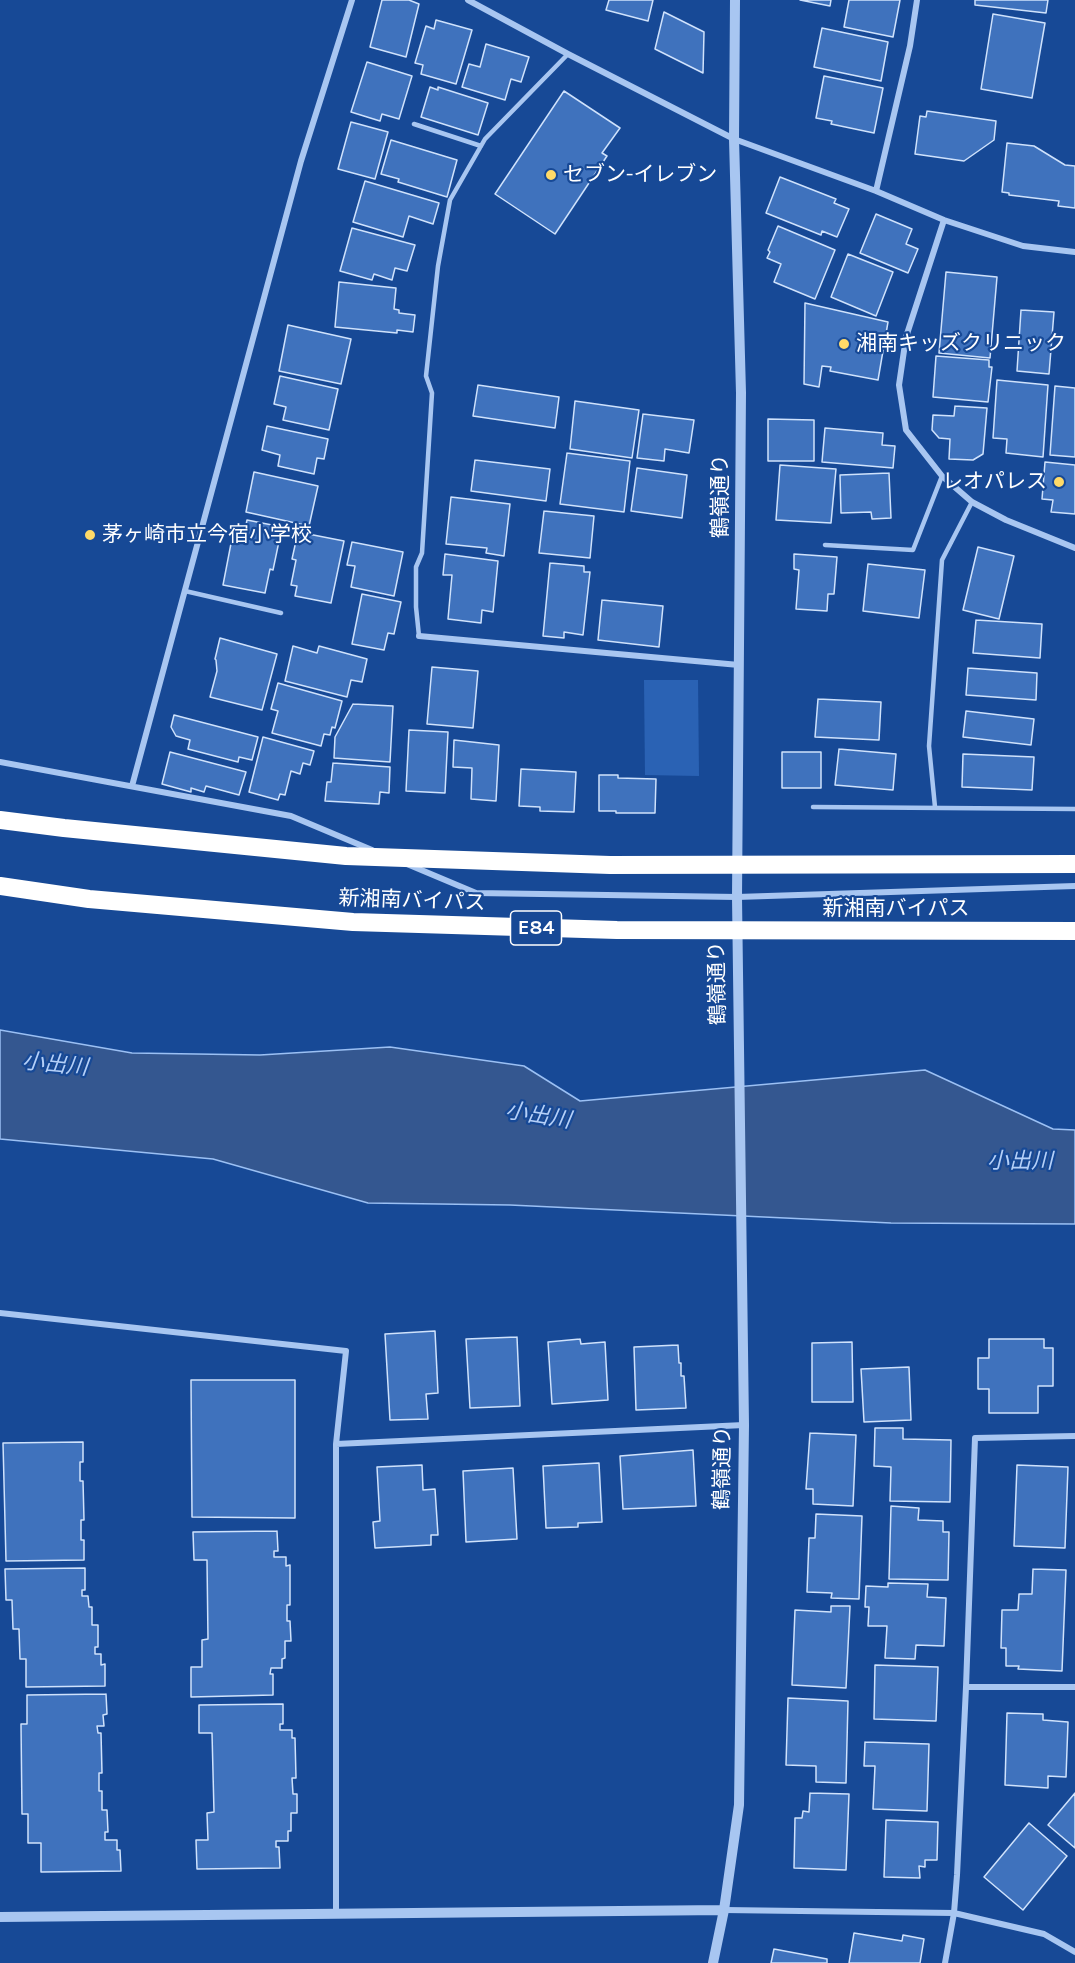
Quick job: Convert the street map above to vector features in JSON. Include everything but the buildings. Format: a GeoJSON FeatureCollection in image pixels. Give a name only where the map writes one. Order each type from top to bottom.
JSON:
{"type":"FeatureCollection","features":[{"type":"Feature","properties":{"kind":"highway","name":"新湘南バイパス"},"geometry":{"type":"LineString","coordinates":[[0,820],[346,856],[610,865],[1075,864]]}},
{"type":"Feature","properties":{"kind":"highway","name":"新湘南バイパス"},"geometry":{"type":"LineString","coordinates":[[0,886],[89,899],[353,922],[617,930],[1075,931]]}},
{"type":"Feature","properties":{"kind":"street"},"geometry":{"type":"LineString","coordinates":[[132,786],[301,161],[352,0]]}},
{"type":"Feature","properties":{"kind":"street"},"geometry":{"type":"LineString","coordinates":[[468,0],[734,139],[876,191],[944,220],[1023,246],[1075,252]]}},
{"type":"Feature","properties":{"kind":"street","name":"鶴嶺通り"},"geometry":{"type":"LineString","coordinates":[[713,1963],[724,1910],[739,1805],[744,1425],[737,992],[741,393],[734,139],[735,0]]}},
{"type":"Feature","properties":{"kind":"street"},"geometry":{"type":"LineString","coordinates":[[876,191],[910,46],[917,0]]}},
{"type":"Feature","properties":{"kind":"street"},"geometry":{"type":"LineString","coordinates":[[944,220],[906,337],[899,385],[906,430],[942,476],[972,502],[1006,520],[1075,548]]}},
{"type":"Feature","properties":{"kind":"street"},"geometry":{"type":"LineString","coordinates":[[419,636],[739,665]]}},
{"type":"Feature","properties":{"kind":"street"},"geometry":{"type":"LineString","coordinates":[[0,762],[291,816],[476,893],[737,897],[1075,886]]}},
{"type":"Feature","properties":{"kind":"street"},"geometry":{"type":"LineString","coordinates":[[0,1312],[346,1351],[336,1444],[336,1913]]}},
{"type":"Feature","properties":{"kind":"street"},"geometry":{"type":"LineString","coordinates":[[336,1444],[744,1425]]}},
{"type":"Feature","properties":{"kind":"street"},"geometry":{"type":"LineString","coordinates":[[945,1963],[954,1913],[966,1687],[975,1438],[1075,1436]]}},
{"type":"Feature","properties":{"kind":"street"},"geometry":{"type":"LineString","coordinates":[[966,1687],[1075,1688]]}},
{"type":"Feature","properties":{"kind":"street"},"geometry":{"type":"LineString","coordinates":[[0,1917],[724,1910],[954,1913],[1044,1934],[1075,1952]]}},
{"type":"Feature","properties":{"kind":"lane"},"geometry":{"type":"LineString","coordinates":[[419,636],[416,567],[422,553],[432,393],[426,376],[438,266],[450,200],[485,139],[568,54]]}},
{"type":"Feature","properties":{"kind":"lane"},"geometry":{"type":"LineString","coordinates":[[414,124],[481,146]]}},
{"type":"Feature","properties":{"kind":"lane"},"geometry":{"type":"LineString","coordinates":[[825,545],[914,550],[942,476]]}},
{"type":"Feature","properties":{"kind":"lane"},"geometry":{"type":"LineString","coordinates":[[935,807],[929,746],[942,560],[972,502]]}},
{"type":"Feature","properties":{"kind":"lane"},"geometry":{"type":"LineString","coordinates":[[185,591],[281,613]]}},
{"type":"Feature","properties":{"kind":"lane"},"geometry":{"type":"LineString","coordinates":[[813,807],[1075,809]]}},
{"type":"Feature","properties":{"kind":"shaded area"},"geometry":{"type":"Polygon","coordinates":[[[644,680],[698,680],[699,776],[645,775],[644,680]]]}},
{"type":"Feature","properties":{"kind":"water","name":"小出川"},"geometry":{"type":"Polygon","coordinates":[[[0,1030],[132,1053],[260,1055],[390,1047],[524,1066],[580,1101],[925,1070],[1053,1129],[1075,1130],[1075,1224],[891,1223],[510,1205],[368,1203],[213,1159],[0,1139],[0,1030]]]}},
{"type":"Feature","properties":{"kind":"place","name":"セブン-イレブン"},"geometry":{"type":"Point","coordinates":[551,175]}},
{"type":"Feature","properties":{"kind":"place","name":"湘南キッズクリニック"},"geometry":{"type":"Point","coordinates":[844,344]}},
{"type":"Feature","properties":{"kind":"place","name":"レオパレス"},"geometry":{"type":"Point","coordinates":[1059,482]}},
{"type":"Feature","properties":{"kind":"place","name":"茅ヶ崎市立今宿小学校"},"geometry":{"type":"Point","coordinates":[90,535]}}]}
